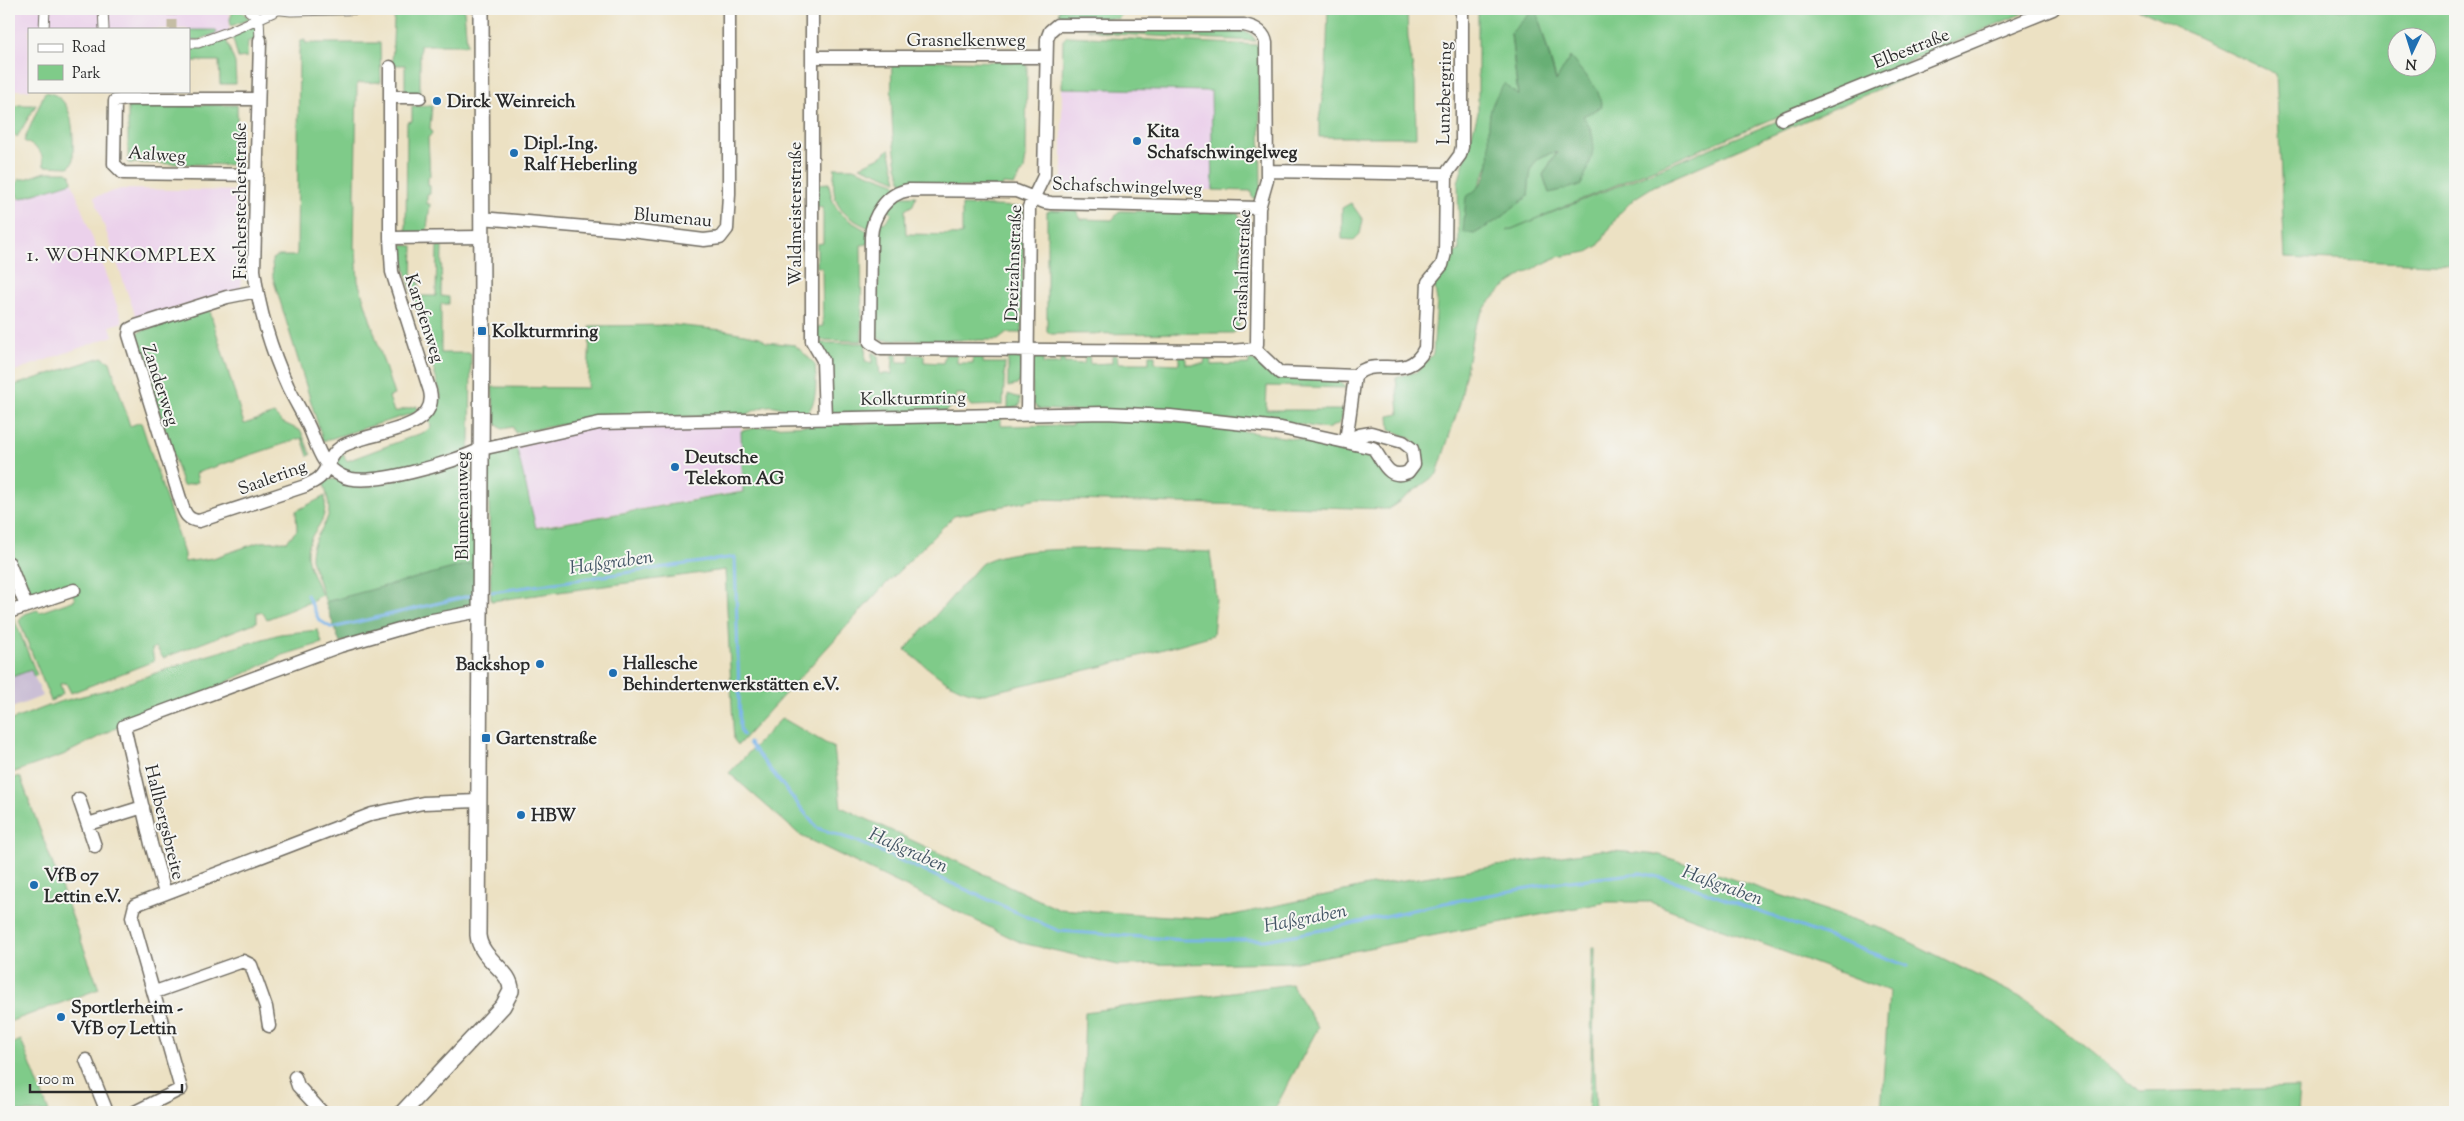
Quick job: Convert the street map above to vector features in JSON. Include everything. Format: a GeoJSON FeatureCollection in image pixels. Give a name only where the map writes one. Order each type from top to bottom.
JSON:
{"type":"FeatureCollection","features":[{"type":"Feature","properties":{"kind":"street"},"geometry":{"type":"LineString","coordinates":[[44,28],[45,9]]}},
{"type":"Feature","properties":{"kind":"street"},"geometry":{"type":"LineString","coordinates":[[104,9],[104,28]]}},
{"type":"Feature","properties":{"kind":"street"},"geometry":{"type":"LineString","coordinates":[[249,9],[249,12],[259,18]]}},
{"type":"Feature","properties":{"kind":"street"},"geometry":{"type":"LineString","coordinates":[[190,43],[198,43],[228,32],[277,10],[383,9]]}},
{"type":"Feature","properties":{"kind":"street","name":"Blumenauweg"},"geometry":{"type":"LineString","coordinates":[[403,1112],[503,1006],[511,991],[510,983],[506,976],[488,959],[479,943],[481,9]]}},
{"type":"Feature","properties":{"kind":"street","name":"Blumenau"},"geometry":{"type":"LineString","coordinates":[[481,218],[632,231],[704,240],[720,238],[727,229],[729,194],[729,9]]}},
{"type":"Feature","properties":{"kind":"street","name":"Waldmeisterstraße"},"geometry":{"type":"LineString","coordinates":[[812,9],[812,341],[823,360],[825,418]]}},
{"type":"Feature","properties":{"kind":"street","name":"Lunzbergring"},"geometry":{"type":"LineString","coordinates":[[1446,174],[1460,155],[1462,147],[1462,9]]}},
{"type":"Feature","properties":{"kind":"street","name":"Elbestraße"},"geometry":{"type":"LineString","coordinates":[[1782,119],[2053,9]]}},
{"type":"Feature","properties":{"kind":"street"},"geometry":{"type":"LineString","coordinates":[[259,18],[260,34]]}},
{"type":"Feature","properties":{"kind":"street","name":"Grasnelkenweg"},"geometry":{"type":"LineString","coordinates":[[813,57],[1046,57],[1050,31],[1057,24],[1244,25],[1261,32],[1266,43]]}},
{"type":"Feature","properties":{"kind":"street","name":"Fischerstecherstraße"},"geometry":{"type":"LineString","coordinates":[[260,34],[254,270],[257,291],[282,373],[310,429],[317,450],[327,467]]}},
{"type":"Feature","properties":{"kind":"street","name":"Grashalmstraße"},"geometry":{"type":"LineString","coordinates":[[1255,349],[1257,344],[1259,208],[1266,189],[1267,171],[1266,43]]}},
{"type":"Feature","properties":{"kind":"street","name":"Dreizahnstraße"},"geometry":{"type":"LineString","coordinates":[[1027,414],[1029,207],[1032,198],[1042,184],[1044,176],[1046,57]]}},
{"type":"Feature","properties":{"kind":"street","name":"Karpfenweg"},"geometry":{"type":"LineString","coordinates":[[390,68],[390,238],[392,272],[430,391],[431,407]]}},
{"type":"Feature","properties":{"kind":"street"},"geometry":{"type":"LineString","coordinates":[[391,97],[420,97]]}},
{"type":"Feature","properties":{"kind":"street","name":"Aalweg"},"geometry":{"type":"LineString","coordinates":[[257,175],[123,173],[114,164],[115,101],[126,99],[258,100]]}},
{"type":"Feature","properties":{"kind":"street"},"geometry":{"type":"LineString","coordinates":[[1027,350],[1240,351],[1255,349],[1280,373],[1354,376],[1365,368],[1406,367],[1421,356],[1425,348],[1428,282],[1442,265],[1445,253],[1446,174],[1267,171]]}},
{"type":"Feature","properties":{"kind":"street","name":"Schafschwingelweg"},"geometry":{"type":"LineString","coordinates":[[1027,350],[881,349],[870,342],[871,237],[874,220],[888,200],[900,191],[909,190],[1016,190],[1032,198],[1051,202],[1259,208]]}},
{"type":"Feature","properties":{"kind":"street"},"geometry":{"type":"LineString","coordinates":[[390,238],[482,237]]}},
{"type":"Feature","properties":{"kind":"street","name":"Zanderweg"},"geometry":{"type":"LineString","coordinates":[[189,519],[182,505],[129,335],[130,329],[228,297],[257,291]]}},
{"type":"Feature","properties":{"kind":"street"},"geometry":{"type":"LineString","coordinates":[[1346,441],[1354,376]]}},
{"type":"Feature","properties":{"kind":"street","name":"Saalering"},"geometry":{"type":"LineString","coordinates":[[189,519],[199,521],[305,486],[321,477],[334,454],[346,444],[416,422],[426,415],[431,407]]}},
{"type":"Feature","properties":{"kind":"street","name":"Kolkturmring"},"geometry":{"type":"LineString","coordinates":[[481,450],[599,423],[1105,413],[1170,416],[1281,428],[1373,448],[1387,471],[1394,474],[1408,472],[1414,464],[1412,449],[1403,442],[1367,433],[1346,441]]}},
{"type":"Feature","properties":{"kind":"street"},"geometry":{"type":"LineString","coordinates":[[327,467],[347,478],[366,481],[463,457],[481,450]]}},
{"type":"Feature","properties":{"kind":"street"},"geometry":{"type":"LineString","coordinates":[[9,564],[26,606]]}},
{"type":"Feature","properties":{"kind":"street"},"geometry":{"type":"LineString","coordinates":[[9,612],[74,590]]}},
{"type":"Feature","properties":{"kind":"street","name":"Hallbergsbreite"},"geometry":{"type":"LineString","coordinates":[[135,1112],[181,1089],[155,992],[132,917],[135,906],[165,893],[124,726],[340,646],[427,621],[480,611]]}},
{"type":"Feature","properties":{"kind":"street"},"geometry":{"type":"LineString","coordinates":[[79,799],[95,846]]}},
{"type":"Feature","properties":{"kind":"street"},"geometry":{"type":"LineString","coordinates":[[165,893],[372,814],[423,803],[478,801]]}},
{"type":"Feature","properties":{"kind":"street"},"geometry":{"type":"LineString","coordinates":[[88,824],[143,807]]}},
{"type":"Feature","properties":{"kind":"street"},"geometry":{"type":"LineString","coordinates":[[155,992],[243,961],[251,964],[266,1007],[269,1026]]}},
{"type":"Feature","properties":{"kind":"street"},"geometry":{"type":"LineString","coordinates":[[86,1060],[107,1112]]}},
{"type":"Feature","properties":{"kind":"street"},"geometry":{"type":"LineString","coordinates":[[296,1077],[298,1086],[322,1112]]}},
{"type":"Feature","properties":{"kind":"shaded area"},"geometry":{"type":"Polygon","coordinates":[[[9,9],[230,9],[229,32],[190,43],[190,28],[28,28],[28,90],[9,90],[9,9]]]}},
{"type":"Feature","properties":{"kind":"shaded area","name":"Kita Schafschwingelweg"},"geometry":{"type":"Polygon","coordinates":[[[1062,88],[1211,91],[1213,190],[1062,190],[1062,88]]]}},
{"type":"Feature","properties":{"kind":"shaded area"},"geometry":{"type":"Polygon","coordinates":[[[72,182],[123,322],[110,326],[113,336],[9,373],[9,202],[72,182]]]}},
{"type":"Feature","properties":{"kind":"shaded area"},"geometry":{"type":"Polygon","coordinates":[[[121,189],[243,191],[241,289],[137,320],[94,197],[121,189]]]}},
{"type":"Feature","properties":{"kind":"shaded area"},"geometry":{"type":"Polygon","coordinates":[[[741,420],[743,491],[536,527],[515,443],[599,423],[741,420]]]}},
{"type":"Feature","properties":{"kind":"shaded area"},"geometry":{"type":"Polygon","coordinates":[[[31,670],[43,696],[9,709],[9,678],[31,670]]]}},
{"type":"Feature","properties":{"kind":"green space"},"geometry":{"type":"Polygon","coordinates":[[[234,9],[239,9],[250,19],[231,26],[230,19],[234,9]]]}},
{"type":"Feature","properties":{"kind":"green space"},"geometry":{"type":"Polygon","coordinates":[[[398,9],[464,9],[467,45],[420,45],[420,97],[405,97],[405,65],[392,65],[394,19],[398,9]]]}},
{"type":"Feature","properties":{"kind":"green space"},"geometry":{"type":"Polygon","coordinates":[[[1059,9],[1122,9],[1119,19],[1059,15],[1059,9]]]}},
{"type":"Feature","properties":{"kind":"green space"},"geometry":{"type":"Polygon","coordinates":[[[1328,9],[1407,9],[1408,38],[1415,82],[1416,137],[1319,137],[1319,120],[1326,73],[1328,9]]]}},
{"type":"Feature","properties":{"kind":"green space"},"geometry":{"type":"Polygon","coordinates":[[[1478,9],[1534,9],[1511,34],[1518,98],[1490,114],[1491,159],[1477,190],[1474,234],[1501,218],[1528,196],[1532,166],[1540,158],[1557,151],[1543,175],[1549,193],[1583,116],[1570,57],[1557,82],[1536,9],[2033,9],[1507,231],[1996,32],[1997,38],[1654,186],[1635,198],[1619,214],[1598,246],[1588,252],[1557,257],[1523,274],[1502,289],[1487,305],[1474,327],[1460,403],[1437,474],[1389,509],[1038,499],[954,516],[879,591],[738,745],[734,740],[725,570],[491,601],[488,463],[495,455],[517,449],[536,528],[743,492],[741,431],[761,427],[1001,418],[1001,426],[1072,425],[1073,418],[1174,421],[1331,444],[1336,451],[1372,458],[1386,477],[1400,479],[1414,475],[1419,461],[1413,440],[1390,429],[1389,416],[1399,414],[1396,377],[1416,372],[1433,354],[1437,301],[1434,282],[1444,258],[1459,251],[1458,183],[1478,113],[1478,9]]]}},
{"type":"Feature","properties":{"kind":"green space"},"geometry":{"type":"Polygon","coordinates":[[[1536,9],[1556,81],[1570,57],[1598,91],[1602,107],[1583,116],[1592,133],[1593,150],[1591,158],[1581,185],[1549,193],[1543,175],[1557,152],[1541,157],[1536,161],[1531,172],[1528,196],[1501,218],[1474,234],[1463,232],[1466,197],[1477,189],[1484,180],[1488,170],[1490,114],[1494,101],[1505,83],[1518,96],[1511,33],[1536,9]]]}},
{"type":"Feature","properties":{"kind":"green space"},"geometry":{"type":"Polygon","coordinates":[[[2138,9],[2455,9],[2455,265],[2285,258],[2276,74],[2138,9]]]}},
{"type":"Feature","properties":{"kind":"green space"},"geometry":{"type":"Polygon","coordinates":[[[252,26],[257,29],[260,40],[248,41],[247,57],[238,58],[232,35],[234,31],[252,26]]]}},
{"type":"Feature","properties":{"kind":"green space"},"geometry":{"type":"Polygon","coordinates":[[[1087,29],[1237,30],[1250,33],[1256,41],[1114,34],[1087,29]]]}},
{"type":"Feature","properties":{"kind":"green space"},"geometry":{"type":"Polygon","coordinates":[[[190,30],[216,30],[217,33],[199,40],[190,41],[190,30]]]}},
{"type":"Feature","properties":{"kind":"green space"},"geometry":{"type":"Polygon","coordinates":[[[1067,36],[1259,45],[1261,191],[1258,200],[1252,197],[1251,191],[1213,190],[1211,91],[1062,88],[1063,40],[1067,36]]]}},
{"type":"Feature","properties":{"kind":"green space"},"geometry":{"type":"Polygon","coordinates":[[[225,37],[235,63],[236,84],[220,84],[219,61],[190,61],[190,46],[225,37]]]}},
{"type":"Feature","properties":{"kind":"green space"},"geometry":{"type":"Polygon","coordinates":[[[305,40],[305,43],[380,43],[381,82],[357,83],[354,249],[356,249],[358,281],[394,395],[389,397],[394,412],[417,406],[417,412],[323,441],[273,278],[272,259],[277,256],[296,256],[297,252],[299,50],[301,41],[305,40]]]}},
{"type":"Feature","properties":{"kind":"green space"},"geometry":{"type":"Polygon","coordinates":[[[892,60],[1024,62],[1027,66],[1026,157],[1024,170],[1014,185],[1003,184],[1002,187],[904,187],[899,175],[894,143],[892,60]]]}},
{"type":"Feature","properties":{"kind":"green space"},"geometry":{"type":"Polygon","coordinates":[[[45,92],[55,95],[63,101],[68,110],[73,130],[73,162],[69,167],[44,166],[40,152],[24,141],[45,92]]]}},
{"type":"Feature","properties":{"kind":"green space"},"geometry":{"type":"Polygon","coordinates":[[[19,105],[36,105],[17,137],[9,130],[9,108],[19,105]]]}},
{"type":"Feature","properties":{"kind":"green space"},"geometry":{"type":"Polygon","coordinates":[[[128,105],[237,105],[238,165],[128,163],[128,105]]]}},
{"type":"Feature","properties":{"kind":"green space"},"geometry":{"type":"Polygon","coordinates":[[[412,106],[432,106],[430,128],[432,133],[428,138],[430,176],[428,177],[428,185],[430,186],[430,194],[427,194],[427,204],[430,204],[427,234],[406,232],[407,122],[412,121],[412,106]]]}},
{"type":"Feature","properties":{"kind":"green space"},"geometry":{"type":"Polygon","coordinates":[[[889,149],[897,181],[860,166],[882,156],[889,149]]]}},
{"type":"Feature","properties":{"kind":"green space"},"geometry":{"type":"Polygon","coordinates":[[[835,168],[853,168],[895,183],[900,188],[869,228],[850,218],[838,205],[834,190],[835,168]]]}},
{"type":"Feature","properties":{"kind":"green space"},"geometry":{"type":"Polygon","coordinates":[[[47,172],[67,172],[71,175],[72,182],[19,199],[14,188],[19,179],[47,172]]]}},
{"type":"Feature","properties":{"kind":"green space"},"geometry":{"type":"Polygon","coordinates":[[[829,183],[833,201],[841,214],[869,232],[868,244],[861,245],[862,341],[817,340],[817,327],[823,326],[822,268],[817,267],[817,244],[823,243],[823,208],[817,207],[817,184],[829,183]]]}},
{"type":"Feature","properties":{"kind":"green space"},"geometry":{"type":"Polygon","coordinates":[[[899,196],[916,196],[913,205],[905,210],[906,234],[962,235],[962,205],[1024,207],[1022,333],[1007,333],[998,340],[881,340],[877,337],[880,221],[884,223],[892,214],[887,208],[899,196]]]}},
{"type":"Feature","properties":{"kind":"green space"},"geometry":{"type":"Polygon","coordinates":[[[1351,203],[1363,220],[1360,234],[1354,240],[1342,239],[1342,208],[1351,203]]]}},
{"type":"Feature","properties":{"kind":"green space"},"geometry":{"type":"Polygon","coordinates":[[[1051,210],[1076,211],[1081,219],[1112,220],[1120,211],[1238,213],[1241,220],[1241,314],[1238,330],[1233,333],[1051,334],[1047,331],[1047,212],[1051,210]]]}},
{"type":"Feature","properties":{"kind":"green space"},"geometry":{"type":"Polygon","coordinates":[[[401,245],[413,246],[412,277],[419,278],[419,296],[436,296],[437,246],[442,246],[441,296],[449,297],[449,304],[441,304],[441,353],[471,353],[470,442],[468,450],[376,477],[339,470],[338,461],[343,454],[347,461],[427,431],[431,427],[429,419],[435,413],[441,396],[402,257],[396,258],[401,245]]]}},
{"type":"Feature","properties":{"kind":"green space"},"geometry":{"type":"Polygon","coordinates":[[[209,308],[244,424],[274,414],[282,422],[301,431],[311,455],[308,456],[302,438],[196,473],[198,482],[183,486],[136,340],[136,333],[209,308]]]}},
{"type":"Feature","properties":{"kind":"green space"},"geometry":{"type":"Polygon","coordinates":[[[674,325],[723,330],[760,337],[766,342],[795,345],[815,364],[815,394],[809,411],[796,412],[775,406],[767,406],[745,415],[588,420],[515,433],[513,427],[502,429],[495,423],[492,387],[588,388],[590,326],[674,325]]]}},
{"type":"Feature","properties":{"kind":"green space"},"geometry":{"type":"Polygon","coordinates":[[[818,343],[866,343],[865,361],[872,363],[872,352],[878,356],[880,374],[892,374],[893,355],[897,354],[897,362],[909,362],[909,354],[924,355],[924,362],[943,363],[945,354],[957,355],[957,363],[973,363],[973,354],[983,355],[983,363],[1005,363],[1003,405],[971,406],[964,394],[956,394],[953,406],[945,412],[838,414],[829,410],[818,343]]]}},
{"type":"Feature","properties":{"kind":"green space"},"geometry":{"type":"Polygon","coordinates":[[[1008,353],[1021,359],[1023,374],[1017,385],[1008,387],[1008,353]]]}},
{"type":"Feature","properties":{"kind":"green space"},"geometry":{"type":"Polygon","coordinates":[[[1112,355],[1117,355],[1118,363],[1149,363],[1149,355],[1155,355],[1155,363],[1179,364],[1179,356],[1186,357],[1186,364],[1204,364],[1205,357],[1210,357],[1212,365],[1249,364],[1249,358],[1271,371],[1339,380],[1346,388],[1267,386],[1266,410],[1342,410],[1340,423],[1327,429],[1262,418],[1252,421],[1039,409],[1033,404],[1031,363],[1036,358],[1043,356],[1043,364],[1060,364],[1060,356],[1064,356],[1064,363],[1084,364],[1085,356],[1089,356],[1090,364],[1112,363],[1112,355]]]}},
{"type":"Feature","properties":{"kind":"green space"},"geometry":{"type":"Polygon","coordinates":[[[102,357],[110,362],[130,426],[141,422],[184,554],[184,562],[213,558],[260,542],[287,541],[297,530],[296,511],[325,496],[324,514],[309,543],[307,551],[310,567],[322,595],[315,598],[315,600],[267,619],[262,612],[257,612],[257,622],[163,658],[156,647],[152,649],[154,661],[71,693],[66,683],[60,684],[63,694],[51,701],[19,621],[25,614],[37,610],[40,612],[75,600],[72,592],[26,606],[9,563],[9,387],[102,357]]]}},
{"type":"Feature","properties":{"kind":"green space"},"geometry":{"type":"Polygon","coordinates":[[[1008,394],[1020,398],[1020,405],[1008,410],[1008,394]]]}},
{"type":"Feature","properties":{"kind":"green space"},"geometry":{"type":"Polygon","coordinates":[[[462,464],[470,464],[477,533],[476,562],[326,603],[311,559],[311,553],[317,536],[329,512],[323,481],[334,479],[363,488],[462,464]]]}},
{"type":"Feature","properties":{"kind":"green space"},"geometry":{"type":"Polygon","coordinates":[[[1104,548],[1210,552],[1216,599],[1213,635],[1104,666],[984,694],[961,689],[951,684],[905,650],[981,564],[992,559],[1023,552],[1104,548]]]}},
{"type":"Feature","properties":{"kind":"green space"},"geometry":{"type":"Polygon","coordinates":[[[476,562],[474,605],[340,643],[325,602],[476,562]]]}},
{"type":"Feature","properties":{"kind":"green space"},"geometry":{"type":"Polygon","coordinates":[[[13,616],[37,675],[34,677],[31,670],[9,678],[9,627],[11,626],[9,617],[13,616]]]}},
{"type":"Feature","properties":{"kind":"green space"},"geometry":{"type":"Polygon","coordinates":[[[318,630],[322,643],[283,655],[217,687],[128,722],[63,755],[9,774],[9,721],[59,702],[110,689],[202,657],[280,634],[318,630]]]}},
{"type":"Feature","properties":{"kind":"green space"},"geometry":{"type":"Polygon","coordinates":[[[782,718],[834,748],[841,807],[1058,909],[1215,919],[1372,885],[1601,850],[1660,855],[1888,931],[2030,1002],[2140,1092],[2299,1088],[2297,1112],[1881,1112],[1889,991],[1650,902],[1607,902],[1296,962],[1118,965],[1022,943],[801,836],[729,773],[782,718]]]}},
{"type":"Feature","properties":{"kind":"green space","name":"VfB 07 Lettin e.V."},"geometry":{"type":"Polygon","coordinates":[[[20,776],[99,989],[9,1022],[9,780],[20,776]]]}},
{"type":"Feature","properties":{"kind":"green space"},"geometry":{"type":"Polygon","coordinates":[[[1592,947],[1595,947],[1593,1051],[1596,1112],[1588,1112],[1591,1073],[1592,947]]]}},
{"type":"Feature","properties":{"kind":"green space"},"geometry":{"type":"Polygon","coordinates":[[[1291,984],[1318,1028],[1273,1112],[1082,1112],[1085,1012],[1291,984]]]}},
{"type":"Feature","properties":{"kind":"green space"},"geometry":{"type":"Polygon","coordinates":[[[21,1040],[49,1112],[9,1112],[9,1045],[21,1040]]]}},
{"type":"Feature","properties":{"kind":"waterway","name":"Haßgraben"},"geometry":{"type":"LineString","coordinates":[[492,592],[735,557],[740,729],[743,735]]}},
{"type":"Feature","properties":{"kind":"waterway","name":"Haßgraben"},"geometry":{"type":"LineString","coordinates":[[307,595],[319,620],[332,628],[473,595]]}},
{"type":"Feature","properties":{"kind":"waterway","name":"Haßgraben"},"geometry":{"type":"LineString","coordinates":[[749,743],[817,828],[854,840],[1059,931],[1183,940],[1265,940],[1328,929],[1439,904],[1561,882],[1641,873],[1675,881],[1908,966]]}},
{"type":"Feature","properties":{"kind":"tunnel"},"geometry":{"type":"LineString","coordinates":[[172,9],[172,28]]}},
{"type":"Feature","properties":{"kind":"place","name":"Dirck Weinreich"},"geometry":{"type":"Point","coordinates":[437,101]}},
{"type":"Feature","properties":{"kind":"place","name":"Kita Schafschwingelweg"},"geometry":{"type":"Point","coordinates":[1137,141]}},
{"type":"Feature","properties":{"kind":"place","name":"Dipl.-Ing. Ralf Heberling"},"geometry":{"type":"Point","coordinates":[514,153]}},
{"type":"Feature","properties":{"kind":"place","name":"Kolkturmring"},"geometry":{"type":"Point","coordinates":[482,331]}},
{"type":"Feature","properties":{"kind":"place","name":"Deutsche Telekom AG"},"geometry":{"type":"Point","coordinates":[675,467]}},
{"type":"Feature","properties":{"kind":"place","name":"Backshop"},"geometry":{"type":"Point","coordinates":[540,664]}},
{"type":"Feature","properties":{"kind":"place","name":"Hallesche Behindertenwerkstätten e.V."},"geometry":{"type":"Point","coordinates":[613,673]}},
{"type":"Feature","properties":{"kind":"place","name":"Gartenstraße"},"geometry":{"type":"Point","coordinates":[486,738]}},
{"type":"Feature","properties":{"kind":"place","name":"HBW"},"geometry":{"type":"Point","coordinates":[521,815]}},
{"type":"Feature","properties":{"kind":"place","name":"VfB 07 Lettin e.V."},"geometry":{"type":"Point","coordinates":[34,885]}},
{"type":"Feature","properties":{"kind":"place","name":"Sportlerheim - VfB 07 Lettin"},"geometry":{"type":"Point","coordinates":[61,1017]}},
{"type":"Feature","properties":{"kind":"district","name":"1. WOHNKOMPLEX"},"geometry":{"type":"Point","coordinates":[122,254]}}]}
